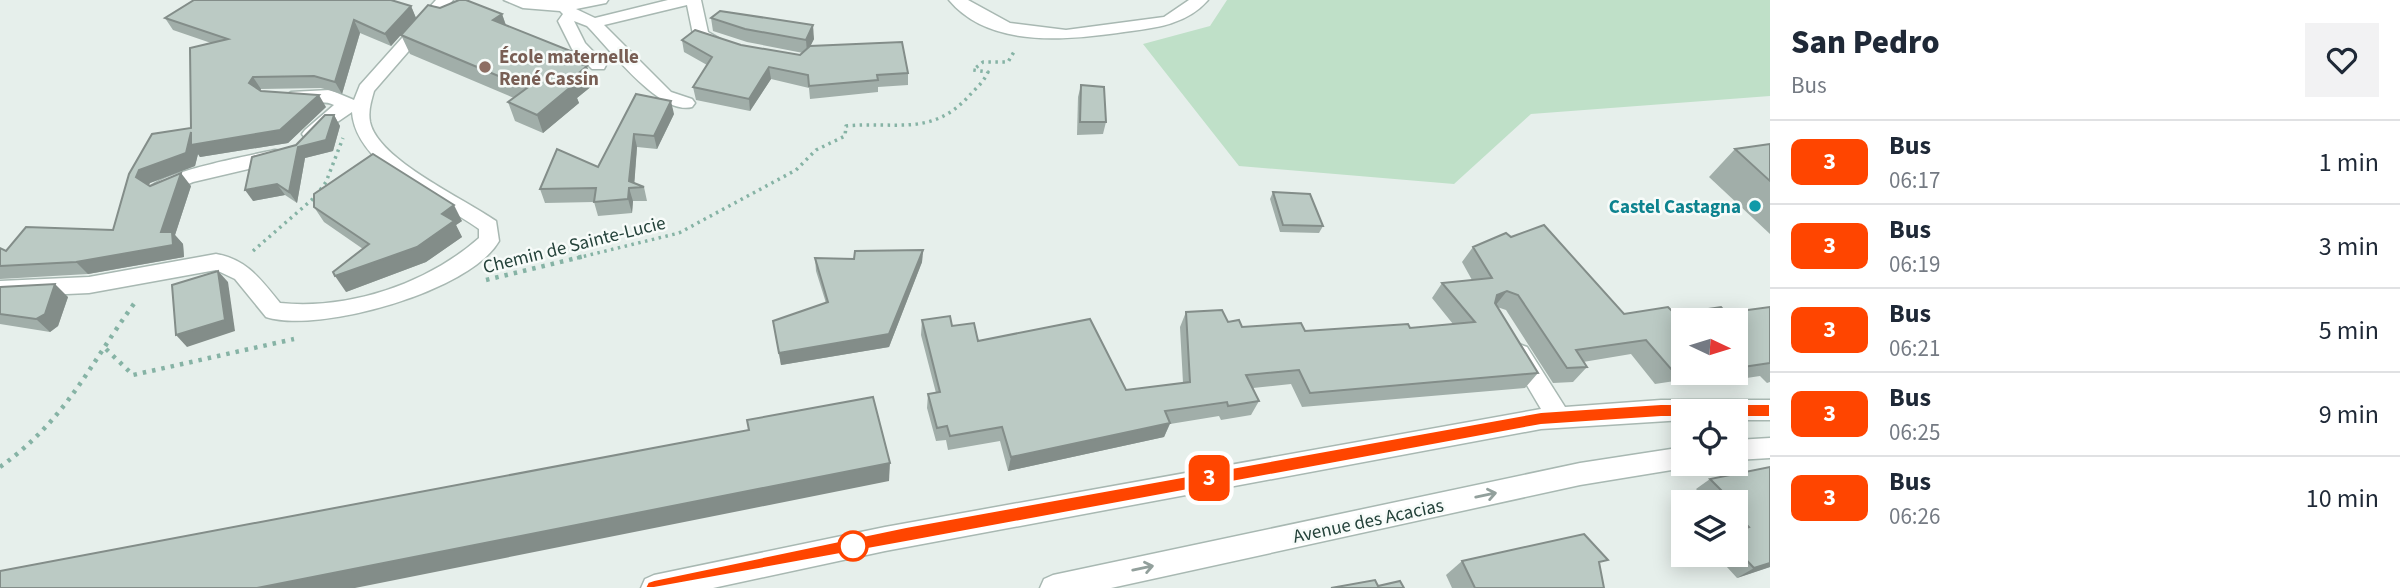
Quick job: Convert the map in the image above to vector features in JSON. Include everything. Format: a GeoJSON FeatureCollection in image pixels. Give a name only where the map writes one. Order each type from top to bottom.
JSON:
{"type":"FeatureCollection","features":[{"type":"Feature","properties":{"kind":"street"},"geometry":{"type":"LineString","coordinates":[[159,189],[188,177],[295,150],[324,120],[354,106],[445,0]]}},
{"type":"Feature","properties":{"kind":"street"},"geometry":{"type":"LineString","coordinates":[[512,0],[528,5],[568,10],[593,23],[633,60],[665,96],[687,103]]}},
{"type":"Feature","properties":{"kind":"street"},"geometry":{"type":"LineString","coordinates":[[568,10],[600,0]]}},
{"type":"Feature","properties":{"kind":"street"},"geometry":{"type":"LineString","coordinates":[[593,23],[689,0],[695,4],[700,35],[735,48]]}},
{"type":"Feature","properties":{"kind":"street"},"geometry":{"type":"LineString","coordinates":[[957,0],[986,19],[1007,28],[1066,35],[1168,21],[1200,0]]}},
{"type":"Feature","properties":{"kind":"street"},"geometry":{"type":"LineString","coordinates":[[568,10],[566,21],[578,45],[593,57],[598,65]]}},
{"type":"Feature","properties":{"kind":"street"},"geometry":{"type":"LineString","coordinates":[[0,289],[130,282],[212,261],[230,265],[244,275],[274,311],[309,313],[346,307],[393,294],[437,277],[474,257],[489,241],[489,226],[395,166],[369,142],[354,106],[330,96],[295,99],[269,95]]}},
{"type":"Feature","properties":{"kind":"street"},"geometry":{"type":"LineString","coordinates":[[1510,340],[1558,417]]}},
{"type":"Feature","properties":{"kind":"street"},"geometry":{"type":"LineString","coordinates":[[654,588],[940,528],[1558,417],[1661,410],[1770,410]]}},
{"type":"Feature","properties":{"kind":"street"},"geometry":{"type":"LineString","coordinates":[[1748,449],[1770,448]]}},
{"type":"Feature","properties":{"kind":"street","name":"Avenue des Acacias"},"geometry":{"type":"LineString","coordinates":[[1053,588],[1580,474],[1671,459]]}},
{"type":"Feature","properties":{"kind":"path","name":"Chemin de Sainte-Lucie"},"geometry":{"type":"LineString","coordinates":[[479,281],[678,233],[796,170],[816,150],[845,136],[846,126],[943,120],[985,79],[988,72],[974,70],[983,62]]}},
{"type":"Feature","properties":{"kind":"path"},"geometry":{"type":"LineString","coordinates":[[230,265],[256,249],[315,197],[326,182],[345,133],[350,131],[360,146],[369,142]]}},
{"type":"Feature","properties":{"kind":"path"},"geometry":{"type":"LineString","coordinates":[[0,467],[20,453],[58,414],[106,349],[133,375],[296,339]]}},
{"type":"Feature","properties":{"kind":"green space"},"geometry":{"type":"Polygon","coordinates":[[[1227,0],[1770,0],[1770,96],[1531,114],[1454,184],[1239,166],[1143,44],[1210,26],[1227,0]]]}},
{"type":"Feature","properties":{"kind":"building"},"geometry":{"type":"Polygon","coordinates":[[[194,0],[391,0],[411,6],[385,34],[354,20],[335,82],[314,76],[253,77],[249,83],[261,91],[319,95],[280,130],[191,145],[191,132],[186,153],[139,170],[136,177],[150,186],[181,173],[161,232],[172,232],[173,245],[76,262],[0,266],[0,248],[6,251],[26,227],[113,230],[129,174],[152,134],[191,128],[190,48],[228,39],[165,18],[194,0]]]}},
{"type":"Feature","properties":{"kind":"building"},"geometry":{"type":"Polygon","coordinates":[[[466,0],[502,14],[493,20],[578,54],[575,56],[580,58],[575,62],[587,66],[566,84],[573,85],[537,115],[508,102],[527,88],[401,35],[428,5],[440,8],[466,0]]]}},
{"type":"Feature","properties":{"kind":"building"},"geometry":{"type":"Polygon","coordinates":[[[720,11],[813,25],[806,40],[745,29],[711,18],[720,11]]]}},
{"type":"Feature","properties":{"kind":"building"},"geometry":{"type":"Polygon","coordinates":[[[695,30],[741,45],[800,55],[810,46],[902,42],[908,73],[877,75],[878,80],[809,86],[808,75],[769,67],[749,99],[693,87],[712,57],[682,40],[695,30]]]}},
{"type":"Feature","properties":{"kind":"building"},"geometry":{"type":"Polygon","coordinates":[[[1081,85],[1104,87],[1106,122],[1080,122],[1081,85]]]}},
{"type":"Feature","properties":{"kind":"building"},"geometry":{"type":"Polygon","coordinates":[[[636,94],[671,101],[654,136],[634,134],[629,181],[644,187],[629,188],[628,199],[594,202],[596,188],[540,189],[557,149],[598,167],[636,94]]]}},
{"type":"Feature","properties":{"kind":"building"},"geometry":{"type":"Polygon","coordinates":[[[325,115],[334,115],[326,140],[298,147],[289,192],[277,184],[245,190],[252,157],[296,145],[325,115]]]}},
{"type":"Feature","properties":{"kind":"building"},"geometry":{"type":"Polygon","coordinates":[[[1770,144],[1770,181],[1735,149],[1770,144]]]}},
{"type":"Feature","properties":{"kind":"building"},"geometry":{"type":"Polygon","coordinates":[[[373,154],[454,205],[442,214],[454,221],[417,247],[335,276],[333,272],[369,244],[314,207],[314,194],[373,154]]]}},
{"type":"Feature","properties":{"kind":"building"},"geometry":{"type":"Polygon","coordinates":[[[1273,192],[1310,194],[1323,226],[1283,225],[1273,192]]]}},
{"type":"Feature","properties":{"kind":"building"},"geometry":{"type":"Polygon","coordinates":[[[1544,225],[1624,314],[1668,307],[1671,310],[1671,369],[1646,340],[1576,350],[1587,367],[1567,368],[1518,295],[1507,291],[1497,295],[1495,303],[1538,373],[1310,393],[1299,370],[1246,375],[1259,401],[1228,406],[1227,402],[1165,411],[1170,423],[1011,457],[1002,427],[950,436],[947,426],[937,428],[928,394],[940,392],[922,320],[950,316],[952,326],[974,323],[978,341],[1090,319],[1126,390],[1190,382],[1186,312],[1222,310],[1228,322],[1239,320],[1242,327],[1301,323],[1305,331],[1408,324],[1410,328],[1475,322],[1442,283],[1492,278],[1473,247],[1506,233],[1511,237],[1544,225]]]}},
{"type":"Feature","properties":{"kind":"building"},"geometry":{"type":"Polygon","coordinates":[[[923,250],[889,334],[779,353],[773,321],[828,302],[815,258],[854,259],[855,251],[923,250]]]}},
{"type":"Feature","properties":{"kind":"building"},"geometry":{"type":"Polygon","coordinates":[[[218,271],[225,320],[176,335],[172,285],[218,271]]]}},
{"type":"Feature","properties":{"kind":"building"},"geometry":{"type":"Polygon","coordinates":[[[55,284],[45,314],[36,319],[0,314],[0,287],[55,284]]]}},
{"type":"Feature","properties":{"kind":"building"},"geometry":{"type":"Polygon","coordinates":[[[1770,307],[1770,363],[1748,366],[1748,310],[1770,307]]]}},
{"type":"Feature","properties":{"kind":"building"},"geometry":{"type":"Polygon","coordinates":[[[873,397],[890,463],[257,588],[0,588],[0,571],[749,430],[747,420],[873,397]]]}},
{"type":"Feature","properties":{"kind":"building"},"geometry":{"type":"Polygon","coordinates":[[[1770,467],[1770,563],[1754,568],[1748,562],[1748,490],[1721,490],[1710,479],[1748,476],[1748,471],[1770,467]]]}},
{"type":"Feature","properties":{"kind":"building"},"geometry":{"type":"Polygon","coordinates":[[[1584,534],[1608,560],[1599,562],[1604,588],[1475,588],[1462,561],[1584,534]]]}},
{"type":"Feature","properties":{"kind":"building"},"geometry":{"type":"Polygon","coordinates":[[[1375,580],[1378,586],[1400,581],[1404,588],[1331,588],[1375,580]]]}},
{"type":"Feature","properties":{"kind":"bus line","name":"3"},"geometry":{"type":"LineString","coordinates":[[654,588],[906,535],[1541,418],[1661,410],[1770,410]]}},
{"type":"Feature","properties":{"kind":"place","name":"École maternelle René Cassin"},"geometry":{"type":"Point","coordinates":[485,67]}},
{"type":"Feature","properties":{"kind":"place","name":"Castel Castagna"},"geometry":{"type":"Point","coordinates":[1755,206]}}]}
